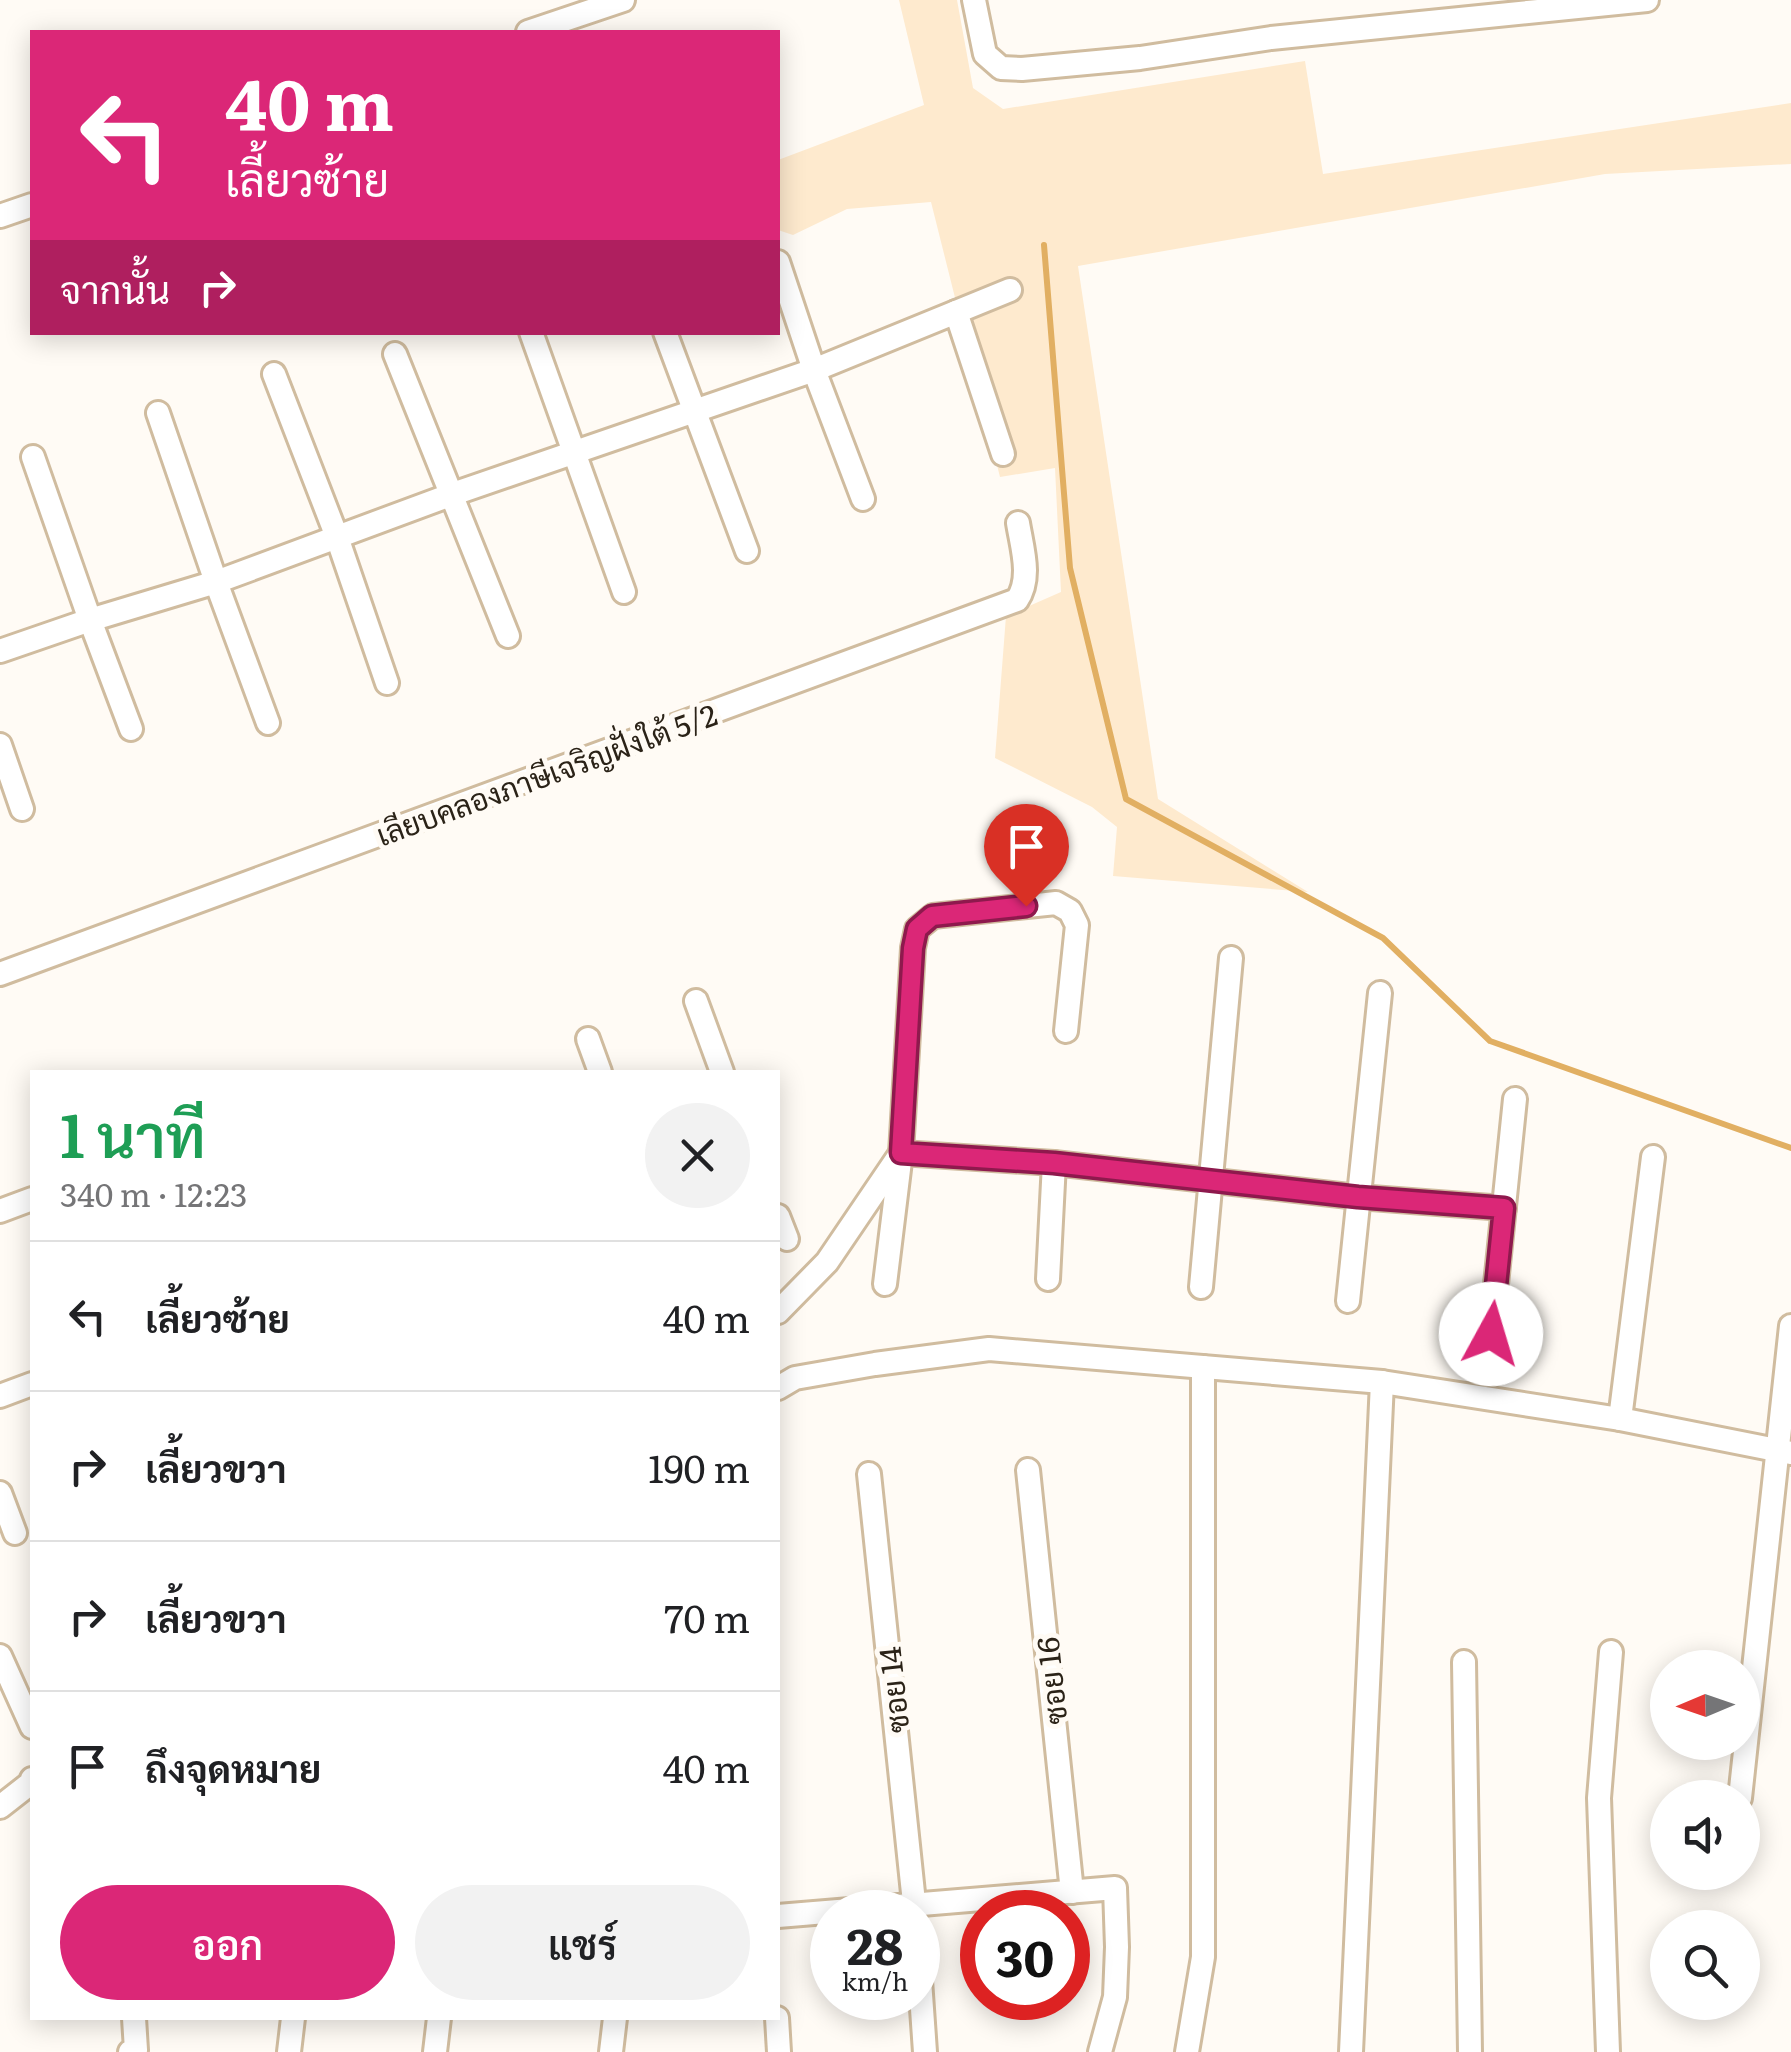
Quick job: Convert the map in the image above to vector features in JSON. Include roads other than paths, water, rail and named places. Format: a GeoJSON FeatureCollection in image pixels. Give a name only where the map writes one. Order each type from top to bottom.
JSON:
{"type":"FeatureCollection","features":[{"type":"Feature","properties":{"kind":"street"},"geometry":{"type":"LineString","coordinates":[[534,30],[623,0]]}},
{"type":"Feature","properties":{"kind":"street"},"geometry":{"type":"LineString","coordinates":[[974,0],[985,54],[1001,68],[1022,69],[1140,58],[1272,38],[1647,0]]}},
{"type":"Feature","properties":{"kind":"street"},"geometry":{"type":"LineString","coordinates":[[0,216],[30,206]]}},
{"type":"Feature","properties":{"kind":"street"},"geometry":{"type":"LineString","coordinates":[[780,268],[864,499]]}},
{"type":"Feature","properties":{"kind":"street"},"geometry":{"type":"LineString","coordinates":[[0,651],[216,582],[453,494],[814,370],[1010,290]]}},
{"type":"Feature","properties":{"kind":"street"},"geometry":{"type":"LineString","coordinates":[[956,312],[1003,454]]}},
{"type":"Feature","properties":{"kind":"street"},"geometry":{"type":"LineString","coordinates":[[532,335],[624,592]]}},
{"type":"Feature","properties":{"kind":"street"},"geometry":{"type":"LineString","coordinates":[[666,335],[747,551]]}},
{"type":"Feature","properties":{"kind":"street"},"geometry":{"type":"LineString","coordinates":[[395,354],[508,636]]}},
{"type":"Feature","properties":{"kind":"street"},"geometry":{"type":"LineString","coordinates":[[274,374],[337,536],[387,683]]}},
{"type":"Feature","properties":{"kind":"street"},"geometry":{"type":"LineString","coordinates":[[158,413],[268,724]]}},
{"type":"Feature","properties":{"kind":"street"},"geometry":{"type":"LineString","coordinates":[[33,457],[132,728]]}},
{"type":"Feature","properties":{"kind":"street","name":"เลียบคลองภาษีเจริญฝั่งใต้ 5/2"},"geometry":{"type":"LineString","coordinates":[[0,974],[1017,600],[1024,590],[1026,574],[1018,523]]}},
{"type":"Feature","properties":{"kind":"street"},"geometry":{"type":"LineString","coordinates":[[0,745],[22,809]]}},
{"type":"Feature","properties":{"kind":"street"},"geometry":{"type":"LineString","coordinates":[[884,1284],[901,1153],[917,929],[932,916],[1056,903],[1070,911],[1077,925],[1066,1032]]}},
{"type":"Feature","properties":{"kind":"street"},"geometry":{"type":"LineString","coordinates":[[1201,1287],[1231,958]]}},
{"type":"Feature","properties":{"kind":"street"},"geometry":{"type":"LineString","coordinates":[[1348,1301],[1380,993]]}},
{"type":"Feature","properties":{"kind":"street"},"geometry":{"type":"LineString","coordinates":[[696,1001],[721,1070]]}},
{"type":"Feature","properties":{"kind":"street"},"geometry":{"type":"LineString","coordinates":[[588,1039],[599,1070]]}},
{"type":"Feature","properties":{"kind":"street"},"geometry":{"type":"LineString","coordinates":[[1491,1334],[1515,1099]]}},
{"type":"Feature","properties":{"kind":"street"},"geometry":{"type":"LineString","coordinates":[[901,1153],[1054,1163],[1358,1197],[1504,1208]]}},
{"type":"Feature","properties":{"kind":"street"},"geometry":{"type":"LineString","coordinates":[[780,1310],[827,1262],[901,1153]]}},
{"type":"Feature","properties":{"kind":"street"},"geometry":{"type":"LineString","coordinates":[[1620,1420],[1653,1157]]}},
{"type":"Feature","properties":{"kind":"street"},"geometry":{"type":"LineString","coordinates":[[1048,1280],[1054,1163]]}},
{"type":"Feature","properties":{"kind":"street"},"geometry":{"type":"LineString","coordinates":[[0,1211],[30,1200]]}},
{"type":"Feature","properties":{"kind":"street"},"geometry":{"type":"LineString","coordinates":[[780,1222],[786,1239]]}},
{"type":"Feature","properties":{"kind":"street"},"geometry":{"type":"LineString","coordinates":[[1742,1780],[1785,1452],[1791,1326]]}},
{"type":"Feature","properties":{"kind":"street"},"geometry":{"type":"LineString","coordinates":[[780,1387],[795,1378],[989,1349],[1382,1382],[1620,1420],[1785,1452]]}},
{"type":"Feature","properties":{"kind":"street"},"geometry":{"type":"LineString","coordinates":[[1187,2052],[1203,1957],[1203,1367]]}},
{"type":"Feature","properties":{"kind":"street"},"geometry":{"type":"LineString","coordinates":[[1351,2052],[1382,1382]]}},
{"type":"Feature","properties":{"kind":"street"},"geometry":{"type":"LineString","coordinates":[[0,1396],[30,1385]]}},
{"type":"Feature","properties":{"kind":"street","name":"ซอย 16"},"geometry":{"type":"LineString","coordinates":[[1028,1470],[1072,1890]]}},
{"type":"Feature","properties":{"kind":"street","name":"ซอย 14"},"geometry":{"type":"LineString","coordinates":[[869,1474],[912,1890]]}},
{"type":"Feature","properties":{"kind":"street"},"geometry":{"type":"LineString","coordinates":[[0,1493],[15,1533]]}},
{"type":"Feature","properties":{"kind":"street"},"geometry":{"type":"LineString","coordinates":[[1608,2052],[1599,1798],[1611,1652]]}},
{"type":"Feature","properties":{"kind":"street"},"geometry":{"type":"LineString","coordinates":[[0,1656],[30,1723]]}},
{"type":"Feature","properties":{"kind":"street"},"geometry":{"type":"LineString","coordinates":[[1464,1662],[1470,2052]]}},
{"type":"Feature","properties":{"kind":"street"},"geometry":{"type":"LineString","coordinates":[[0,1807],[30,1784]]}},
{"type":"Feature","properties":{"kind":"street"},"geometry":{"type":"LineString","coordinates":[[1090,1890],[1115,1888],[1115,1997],[1100,2052]]}},
{"type":"Feature","properties":{"kind":"street"},"geometry":{"type":"LineString","coordinates":[[780,1916],[810,1914]]}},
{"type":"Feature","properties":{"kind":"street"},"geometry":{"type":"LineString","coordinates":[[130,2052],[136,2050],[134,2020]]}},
{"type":"Feature","properties":{"kind":"street"},"geometry":{"type":"LineString","coordinates":[[289,2052],[293,2020]]}},
{"type":"Feature","properties":{"kind":"street"},"geometry":{"type":"LineString","coordinates":[[435,2052],[439,2020]]}},
{"type":"Feature","properties":{"kind":"street"},"geometry":{"type":"LineString","coordinates":[[611,2052],[614,2020]]}},
{"type":"Feature","properties":{"kind":"street"},"geometry":{"type":"LineString","coordinates":[[776,2020],[779,2052]]}},
{"type":"Feature","properties":{"kind":"street"},"geometry":{"type":"LineString","coordinates":[[923,2020],[926,2052]]}},
{"type":"Feature","properties":{"kind":"waterway"},"geometry":{"type":"LineString","coordinates":[[1044,245],[1070,568],[1126,799],[1383,938],[1490,1041],[1791,1148]]}}]}
